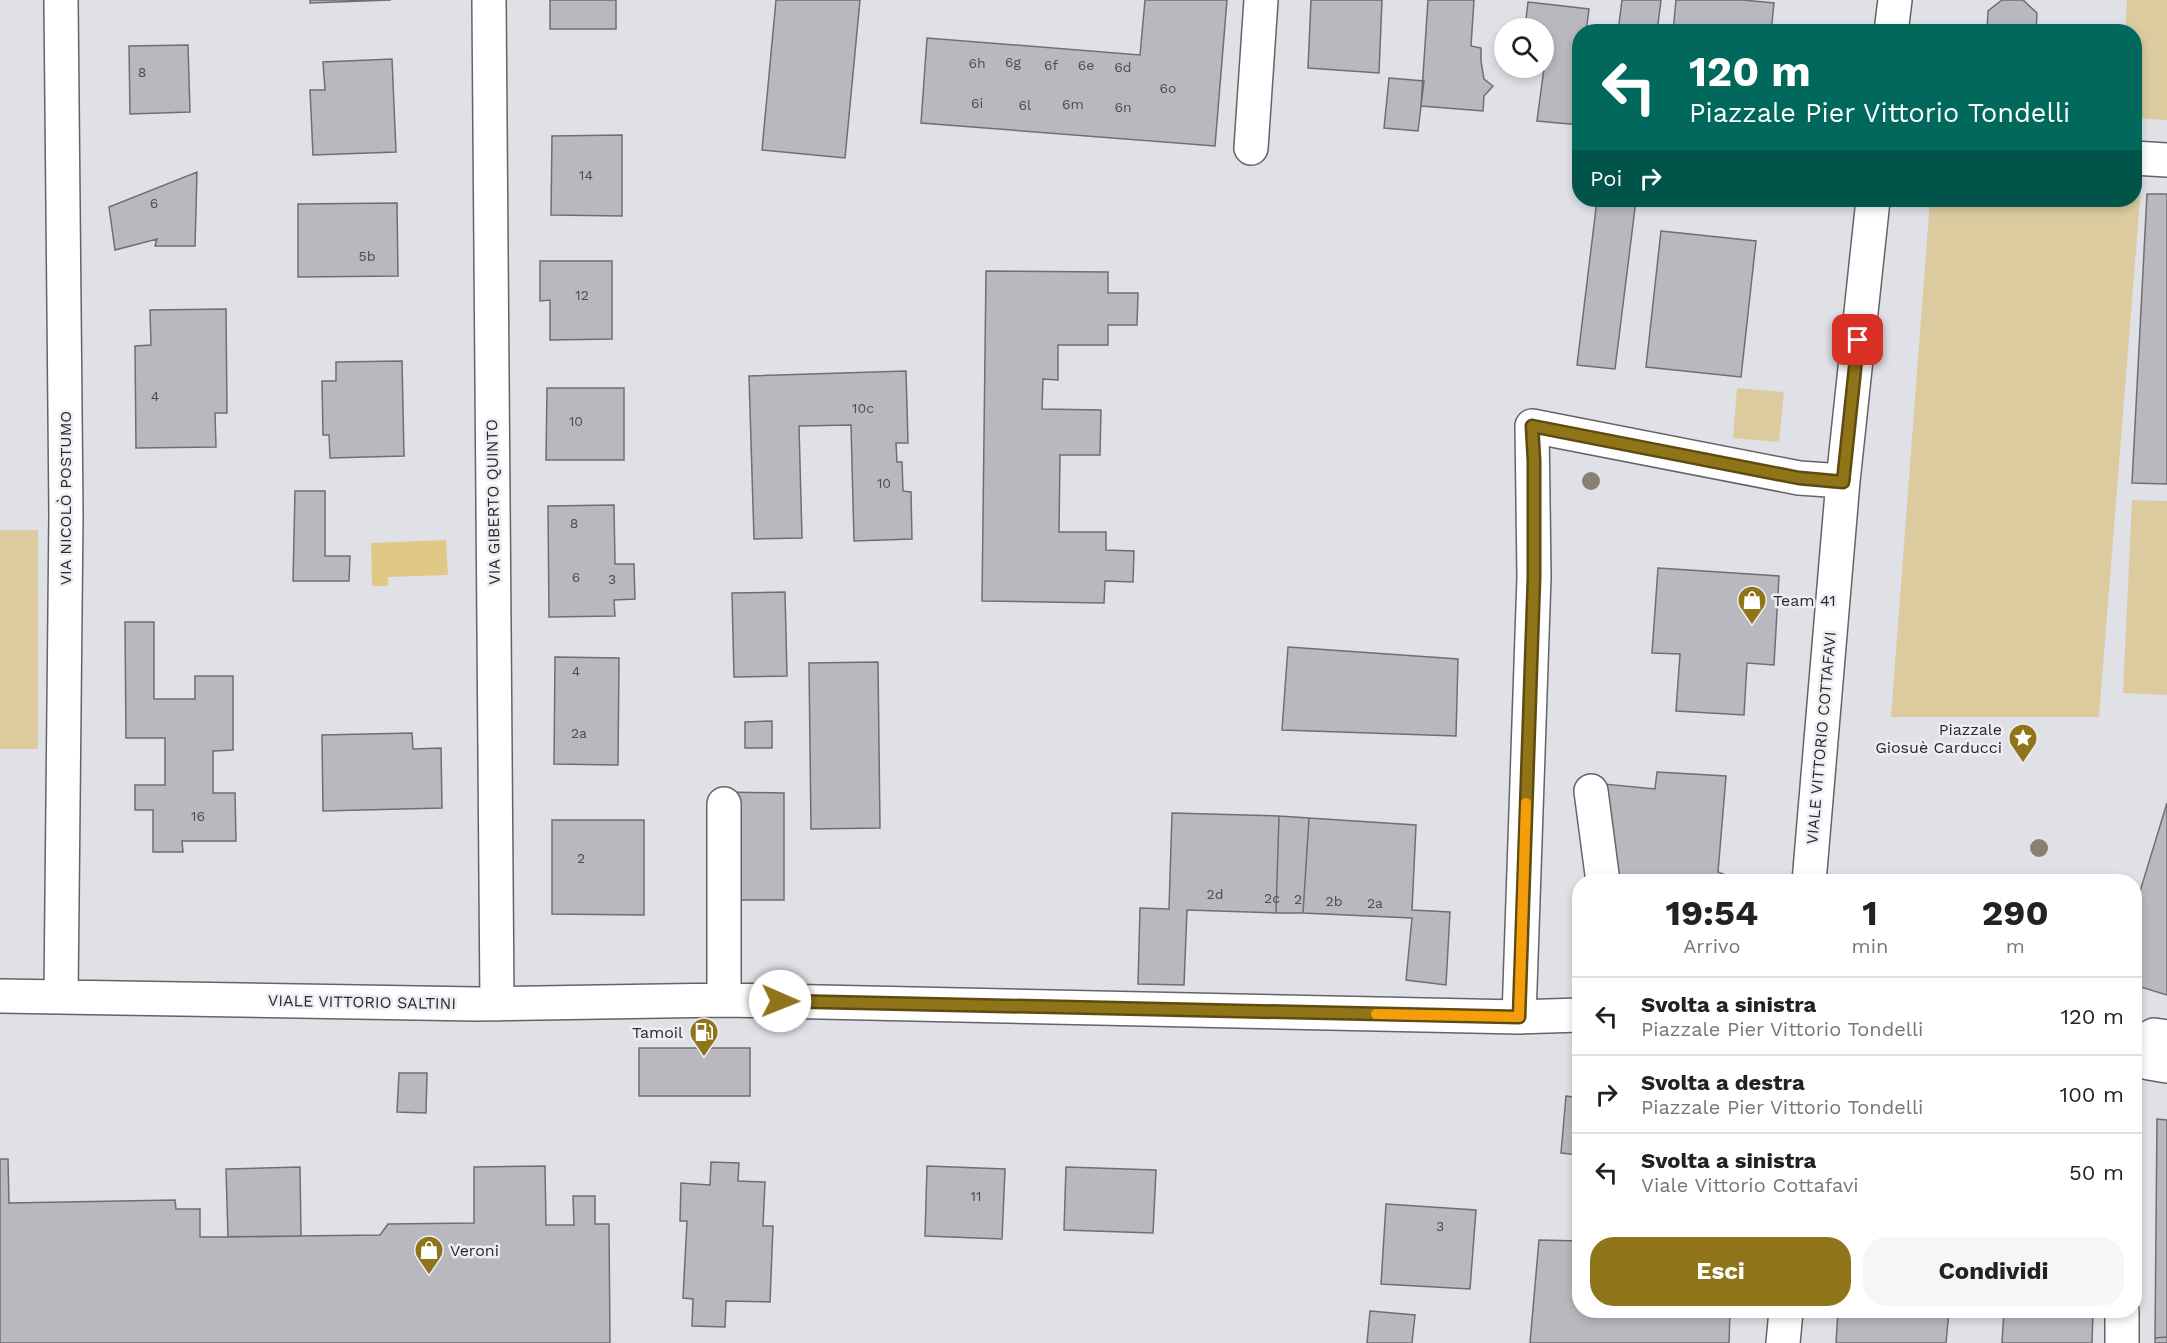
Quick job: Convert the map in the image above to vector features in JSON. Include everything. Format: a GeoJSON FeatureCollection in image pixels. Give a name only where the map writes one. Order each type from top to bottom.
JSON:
{"type":"FeatureCollection","features":[{"type":"Feature","properties":{"kind":"street","name":"VIA NICOLÒ POSTUMO"},"geometry":{"type":"LineString","coordinates":[[61,996],[66,514],[62,0]]}},
{"type":"Feature","properties":{"kind":"street","name":"VIA GIBERTO QUINTO"},"geometry":{"type":"LineString","coordinates":[[489,0],[497,1004]]}},
{"type":"Feature","properties":{"kind":"street"},"geometry":{"type":"LineString","coordinates":[[1251,147],[1261,0]]}},
{"type":"Feature","properties":{"kind":"street"},"geometry":{"type":"LineString","coordinates":[[1892,24],[1895,0]]}},
{"type":"Feature","properties":{"kind":"street"},"geometry":{"type":"LineString","coordinates":[[2142,158],[2167,160]]}},
{"type":"Feature","properties":{"kind":"street","name":"VIALE VITTORIO COTTAFAVI"},"geometry":{"type":"LineString","coordinates":[[1810,874],[1843,482],[1872,207]]}},
{"type":"Feature","properties":{"kind":"street"},"geometry":{"type":"LineString","coordinates":[[1519,1017],[1534,577],[1532,426],[1799,478],[1843,482]]}},
{"type":"Feature","properties":{"kind":"street"},"geometry":{"type":"LineString","coordinates":[[1591,792],[1602,874]]}},
{"type":"Feature","properties":{"kind":"street"},"geometry":{"type":"LineString","coordinates":[[724,804],[724,1000]]}},
{"type":"Feature","properties":{"kind":"street","name":"VIALE VITTORIO SALTINI"},"geometry":{"type":"LineString","coordinates":[[0,996],[497,1004],[724,1000],[1519,1017],[1572,1015]]}},
{"type":"Feature","properties":{"kind":"street"},"geometry":{"type":"LineString","coordinates":[[2142,1042],[2154,1035],[2167,1037]]}},
{"type":"Feature","properties":{"kind":"street"},"geometry":{"type":"LineString","coordinates":[[2142,1054],[2149,1063],[2167,1066]]}},
{"type":"Feature","properties":{"kind":"street"},"geometry":{"type":"LineString","coordinates":[[1783,1343],[1785,1318]]}},
{"type":"Feature","properties":{"kind":"street"},"geometry":{"type":"LineString","coordinates":[[2122,1318],[2122,1343]]}},
{"type":"Feature","properties":{"kind":"shaded area"},"geometry":{"type":"Polygon","coordinates":[[[2127,0],[2167,0],[2167,120],[2142,118],[2142,24],[2125,24],[2127,0]]]}},
{"type":"Feature","properties":{"kind":"shaded area"},"geometry":{"type":"Polygon","coordinates":[[[1929,207],[2139,207],[2099,717],[1891,717],[1929,207]]]}},
{"type":"Feature","properties":{"kind":"shaded area"},"geometry":{"type":"Polygon","coordinates":[[[1737,388],[1784,392],[1779,442],[1733,438],[1737,388]]]}},
{"type":"Feature","properties":{"kind":"shaded area"},"geometry":{"type":"Polygon","coordinates":[[[2132,500],[2167,501],[2167,695],[2123,693],[2132,500]]]}},
{"type":"Feature","properties":{"kind":"shaded area"},"geometry":{"type":"Polygon","coordinates":[[[0,530],[38,530],[38,749],[0,749],[0,530]]]}},
{"type":"Feature","properties":{"kind":"shaded area"},"geometry":{"type":"Polygon","coordinates":[[[446,540],[448,575],[388,577],[388,586],[372,586],[371,543],[446,540]]]}},
{"type":"Feature","properties":{"kind":"building"},"geometry":{"type":"Polygon","coordinates":[[[310,0],[391,0],[310,3],[310,0]]]}},
{"type":"Feature","properties":{"kind":"building"},"geometry":{"type":"Polygon","coordinates":[[[550,0],[616,0],[616,29],[550,29],[550,0]]]}},
{"type":"Feature","properties":{"kind":"building"},"geometry":{"type":"Polygon","coordinates":[[[776,0],[860,0],[845,158],[762,150],[776,0]]]}},
{"type":"Feature","properties":{"kind":"building"},"geometry":{"type":"Polygon","coordinates":[[[1145,0],[1227,0],[1215,146],[921,123],[927,38],[1140,55],[1145,0]]]}},
{"type":"Feature","properties":{"kind":"building"},"geometry":{"type":"Polygon","coordinates":[[[1311,0],[1382,0],[1379,73],[1308,68],[1311,0]]]}},
{"type":"Feature","properties":{"kind":"building"},"geometry":{"type":"Polygon","coordinates":[[[1428,0],[1474,0],[1471,46],[1481,48],[1484,79],[1493,86],[1484,96],[1483,111],[1421,106],[1428,0]]]}},
{"type":"Feature","properties":{"kind":"building"},"geometry":{"type":"Polygon","coordinates":[[[1622,0],[1661,0],[1658,24],[1619,24],[1622,0]]]}},
{"type":"Feature","properties":{"kind":"building"},"geometry":{"type":"Polygon","coordinates":[[[1676,0],[1743,0],[1774,3],[1772,24],[1674,24],[1676,0]]]}},
{"type":"Feature","properties":{"kind":"building"},"geometry":{"type":"Polygon","coordinates":[[[2002,0],[2023,0],[2037,13],[2036,24],[1987,24],[1988,11],[2002,0]]]}},
{"type":"Feature","properties":{"kind":"building"},"geometry":{"type":"Polygon","coordinates":[[[1528,2],[1589,9],[1587,24],[1572,24],[1572,124],[1537,121],[1543,78],[1554,78],[1554,18],[1526,18],[1528,2]]]}},
{"type":"Feature","properties":{"kind":"building"},"geometry":{"type":"Polygon","coordinates":[[[188,45],[190,112],[130,114],[129,46],[188,45]]]}},
{"type":"Feature","properties":{"kind":"building"},"geometry":{"type":"Polygon","coordinates":[[[392,59],[396,152],[313,155],[310,90],[325,90],[323,62],[392,59]]]}},
{"type":"Feature","properties":{"kind":"building"},"geometry":{"type":"Polygon","coordinates":[[[1389,78],[1424,81],[1418,131],[1384,128],[1389,78]]]}},
{"type":"Feature","properties":{"kind":"building"},"geometry":{"type":"Polygon","coordinates":[[[622,135],[622,216],[551,215],[552,136],[622,135]]]}},
{"type":"Feature","properties":{"kind":"building"},"geometry":{"type":"Polygon","coordinates":[[[197,172],[195,246],[155,246],[157,239],[115,250],[109,207],[197,172]]]}},
{"type":"Feature","properties":{"kind":"building"},"geometry":{"type":"Polygon","coordinates":[[[2147,194],[2167,194],[2167,484],[2132,483],[2147,194]]]}},
{"type":"Feature","properties":{"kind":"building"},"geometry":{"type":"Polygon","coordinates":[[[397,203],[398,276],[298,277],[298,204],[397,203]]]}},
{"type":"Feature","properties":{"kind":"building"},"geometry":{"type":"Polygon","coordinates":[[[1596,207],[1635,207],[1615,369],[1577,365],[1596,207]]]}},
{"type":"Feature","properties":{"kind":"building"},"geometry":{"type":"Polygon","coordinates":[[[1661,231],[1756,241],[1741,377],[1646,367],[1661,231]]]}},
{"type":"Feature","properties":{"kind":"building"},"geometry":{"type":"Polygon","coordinates":[[[540,261],[612,261],[612,339],[550,340],[550,300],[540,301],[540,261]]]}},
{"type":"Feature","properties":{"kind":"building"},"geometry":{"type":"Polygon","coordinates":[[[986,271],[1108,272],[1108,293],[1138,293],[1137,325],[1108,325],[1108,345],[1058,345],[1058,380],[1043,379],[1042,409],[1101,410],[1100,455],[1060,455],[1059,532],[1106,532],[1106,550],[1134,551],[1133,582],[1105,581],[1104,603],[982,601],[986,271]]]}},
{"type":"Feature","properties":{"kind":"building"},"geometry":{"type":"Polygon","coordinates":[[[226,309],[227,413],[215,413],[216,447],[136,448],[135,346],[151,345],[150,310],[226,309]]]}},
{"type":"Feature","properties":{"kind":"building"},"geometry":{"type":"Polygon","coordinates":[[[402,361],[404,456],[330,458],[329,435],[323,435],[322,381],[336,381],[336,362],[402,361]]]}},
{"type":"Feature","properties":{"kind":"building"},"geometry":{"type":"Polygon","coordinates":[[[906,371],[908,443],[896,443],[897,462],[902,462],[903,491],[911,492],[912,539],[854,541],[851,425],[799,426],[802,538],[754,539],[749,376],[906,371]]]}},
{"type":"Feature","properties":{"kind":"building"},"geometry":{"type":"Polygon","coordinates":[[[547,388],[624,388],[624,460],[546,460],[547,388]]]}},
{"type":"Feature","properties":{"kind":"building"},"geometry":{"type":"Polygon","coordinates":[[[295,491],[325,491],[325,556],[350,556],[349,581],[293,581],[295,491]]]}},
{"type":"Feature","properties":{"kind":"building"},"geometry":{"type":"Polygon","coordinates":[[[614,505],[615,564],[634,564],[635,599],[614,600],[615,616],[549,617],[548,506],[614,505]]]}},
{"type":"Feature","properties":{"kind":"building"},"geometry":{"type":"Polygon","coordinates":[[[1658,568],[1779,576],[1774,665],[1747,663],[1744,715],[1676,711],[1680,654],[1652,653],[1658,568]]]}},
{"type":"Feature","properties":{"kind":"building"},"geometry":{"type":"Polygon","coordinates":[[[785,592],[787,676],[734,677],[732,593],[785,592]]]}},
{"type":"Feature","properties":{"kind":"building"},"geometry":{"type":"Polygon","coordinates":[[[125,622],[154,622],[154,699],[195,699],[195,676],[233,676],[233,750],[213,751],[213,793],[235,793],[236,841],[182,841],[183,852],[153,852],[153,810],[135,810],[135,785],[165,785],[165,738],[126,738],[125,622]]]}},
{"type":"Feature","properties":{"kind":"building"},"geometry":{"type":"Polygon","coordinates":[[[1288,647],[1458,659],[1456,736],[1282,730],[1288,647]]]}},
{"type":"Feature","properties":{"kind":"building"},"geometry":{"type":"Polygon","coordinates":[[[555,657],[619,658],[618,765],[554,764],[555,657]]]}},
{"type":"Feature","properties":{"kind":"building"},"geometry":{"type":"Polygon","coordinates":[[[878,662],[880,828],[811,829],[809,663],[878,662]]]}},
{"type":"Feature","properties":{"kind":"building"},"geometry":{"type":"Polygon","coordinates":[[[772,721],[772,748],[745,748],[745,722],[772,721]]]}},
{"type":"Feature","properties":{"kind":"building"},"geometry":{"type":"Polygon","coordinates":[[[412,733],[413,749],[441,748],[442,808],[323,811],[322,735],[412,733]]]}},
{"type":"Feature","properties":{"kind":"building"},"geometry":{"type":"Polygon","coordinates":[[[1657,772],[1726,776],[1718,872],[1723,874],[1613,874],[1604,784],[1655,789],[1657,772]]]}},
{"type":"Feature","properties":{"kind":"building"},"geometry":{"type":"Polygon","coordinates":[[[727,792],[784,793],[784,900],[726,900],[727,792]]]}},
{"type":"Feature","properties":{"kind":"building"},"geometry":{"type":"Polygon","coordinates":[[[2167,803],[2167,995],[2142,987],[2142,885],[2167,803]]]}},
{"type":"Feature","properties":{"kind":"building"},"geometry":{"type":"Polygon","coordinates":[[[1172,813],[1279,816],[1276,913],[1187,910],[1184,985],[1138,984],[1140,908],[1169,909],[1172,813]]]}},
{"type":"Feature","properties":{"kind":"building"},"geometry":{"type":"Polygon","coordinates":[[[1279,816],[1309,818],[1303,913],[1276,913],[1279,816]]]}},
{"type":"Feature","properties":{"kind":"building"},"geometry":{"type":"Polygon","coordinates":[[[1309,818],[1416,825],[1412,910],[1450,912],[1446,985],[1406,980],[1412,918],[1303,913],[1309,818]]]}},
{"type":"Feature","properties":{"kind":"building"},"geometry":{"type":"Polygon","coordinates":[[[552,820],[644,820],[644,915],[552,914],[552,820]]]}},
{"type":"Feature","properties":{"kind":"building"},"geometry":{"type":"Polygon","coordinates":[[[639,1048],[750,1048],[750,1096],[639,1096],[639,1048]]]}},
{"type":"Feature","properties":{"kind":"building"},"geometry":{"type":"Polygon","coordinates":[[[399,1073],[427,1073],[426,1113],[397,1112],[399,1073]]]}},
{"type":"Feature","properties":{"kind":"building"},"geometry":{"type":"Polygon","coordinates":[[[1566,1096],[1572,1097],[1572,1154],[1561,1153],[1566,1096]]]}},
{"type":"Feature","properties":{"kind":"building"},"geometry":{"type":"Polygon","coordinates":[[[2157,1119],[2167,1120],[2167,1337],[2155,1338],[2157,1119]]]}},
{"type":"Feature","properties":{"kind":"building"},"geometry":{"type":"Polygon","coordinates":[[[0,1159],[8,1159],[9,1203],[175,1200],[176,1209],[200,1209],[200,1237],[380,1235],[388,1224],[474,1223],[474,1167],[545,1166],[546,1225],[574,1225],[573,1196],[595,1196],[595,1224],[609,1224],[610,1343],[0,1343],[0,1159]]]}},
{"type":"Feature","properties":{"kind":"building"},"geometry":{"type":"Polygon","coordinates":[[[711,1162],[739,1163],[738,1181],[765,1182],[763,1226],[773,1226],[770,1302],[726,1301],[725,1327],[692,1326],[693,1299],[683,1298],[687,1221],[680,1221],[681,1183],[710,1185],[711,1162]]]}},
{"type":"Feature","properties":{"kind":"building"},"geometry":{"type":"Polygon","coordinates":[[[927,1166],[1005,1169],[1002,1239],[925,1236],[927,1166]]]}},
{"type":"Feature","properties":{"kind":"building"},"geometry":{"type":"Polygon","coordinates":[[[300,1167],[301,1236],[228,1237],[226,1169],[300,1167]]]}},
{"type":"Feature","properties":{"kind":"building"},"geometry":{"type":"Polygon","coordinates":[[[1066,1167],[1156,1170],[1153,1233],[1064,1230],[1066,1167]]]}},
{"type":"Feature","properties":{"kind":"building"},"geometry":{"type":"Polygon","coordinates":[[[1386,1204],[1476,1210],[1470,1289],[1381,1284],[1386,1204]]]}},
{"type":"Feature","properties":{"kind":"building"},"geometry":{"type":"Polygon","coordinates":[[[1539,1240],[1572,1241],[1572,1318],[1730,1318],[1729,1343],[1530,1343],[1539,1240]]]}},
{"type":"Feature","properties":{"kind":"building"},"geometry":{"type":"Polygon","coordinates":[[[1370,1311],[1415,1315],[1412,1343],[1367,1343],[1370,1311]]]}},
{"type":"Feature","properties":{"kind":"building"},"geometry":{"type":"Polygon","coordinates":[[[1838,1318],[1948,1318],[1946,1343],[1836,1343],[1838,1318]]]}},
{"type":"Feature","properties":{"kind":"building"},"geometry":{"type":"Polygon","coordinates":[[[2004,1318],[2093,1318],[2092,1343],[2002,1343],[2004,1318]]]}},
{"type":"Feature","properties":{"kind":"building"},"geometry":{"type":"Polygon","coordinates":[[[2167,1337],[2167,1343],[2155,1343],[2155,1338],[2167,1337]]]}},
{"type":"Feature","properties":{"kind":"slow traffic"},"geometry":{"type":"LineString","coordinates":[[1376,1014],[1519,1017],[1526,803]]}},
{"type":"Feature","properties":{"kind":"place","name":"Team 41"},"geometry":{"type":"Point","coordinates":[1752,626]}},
{"type":"Feature","properties":{"kind":"place","name":"Piazzale Giosuè Carducci"},"geometry":{"type":"Point","coordinates":[2023,764]}},
{"type":"Feature","properties":{"kind":"place","name":"Tamoil"},"geometry":{"type":"Point","coordinates":[704,1058]}},
{"type":"Feature","properties":{"kind":"place","name":"Veroni"},"geometry":{"type":"Point","coordinates":[429,1276]}},
{"type":"Feature","properties":{"kind":"route"},"geometry":{"type":"LineString","coordinates":[[780,1001],[1519,1017],[1534,577],[1532,426],[1799,478],[1843,482],[1858,340]]}}]}
